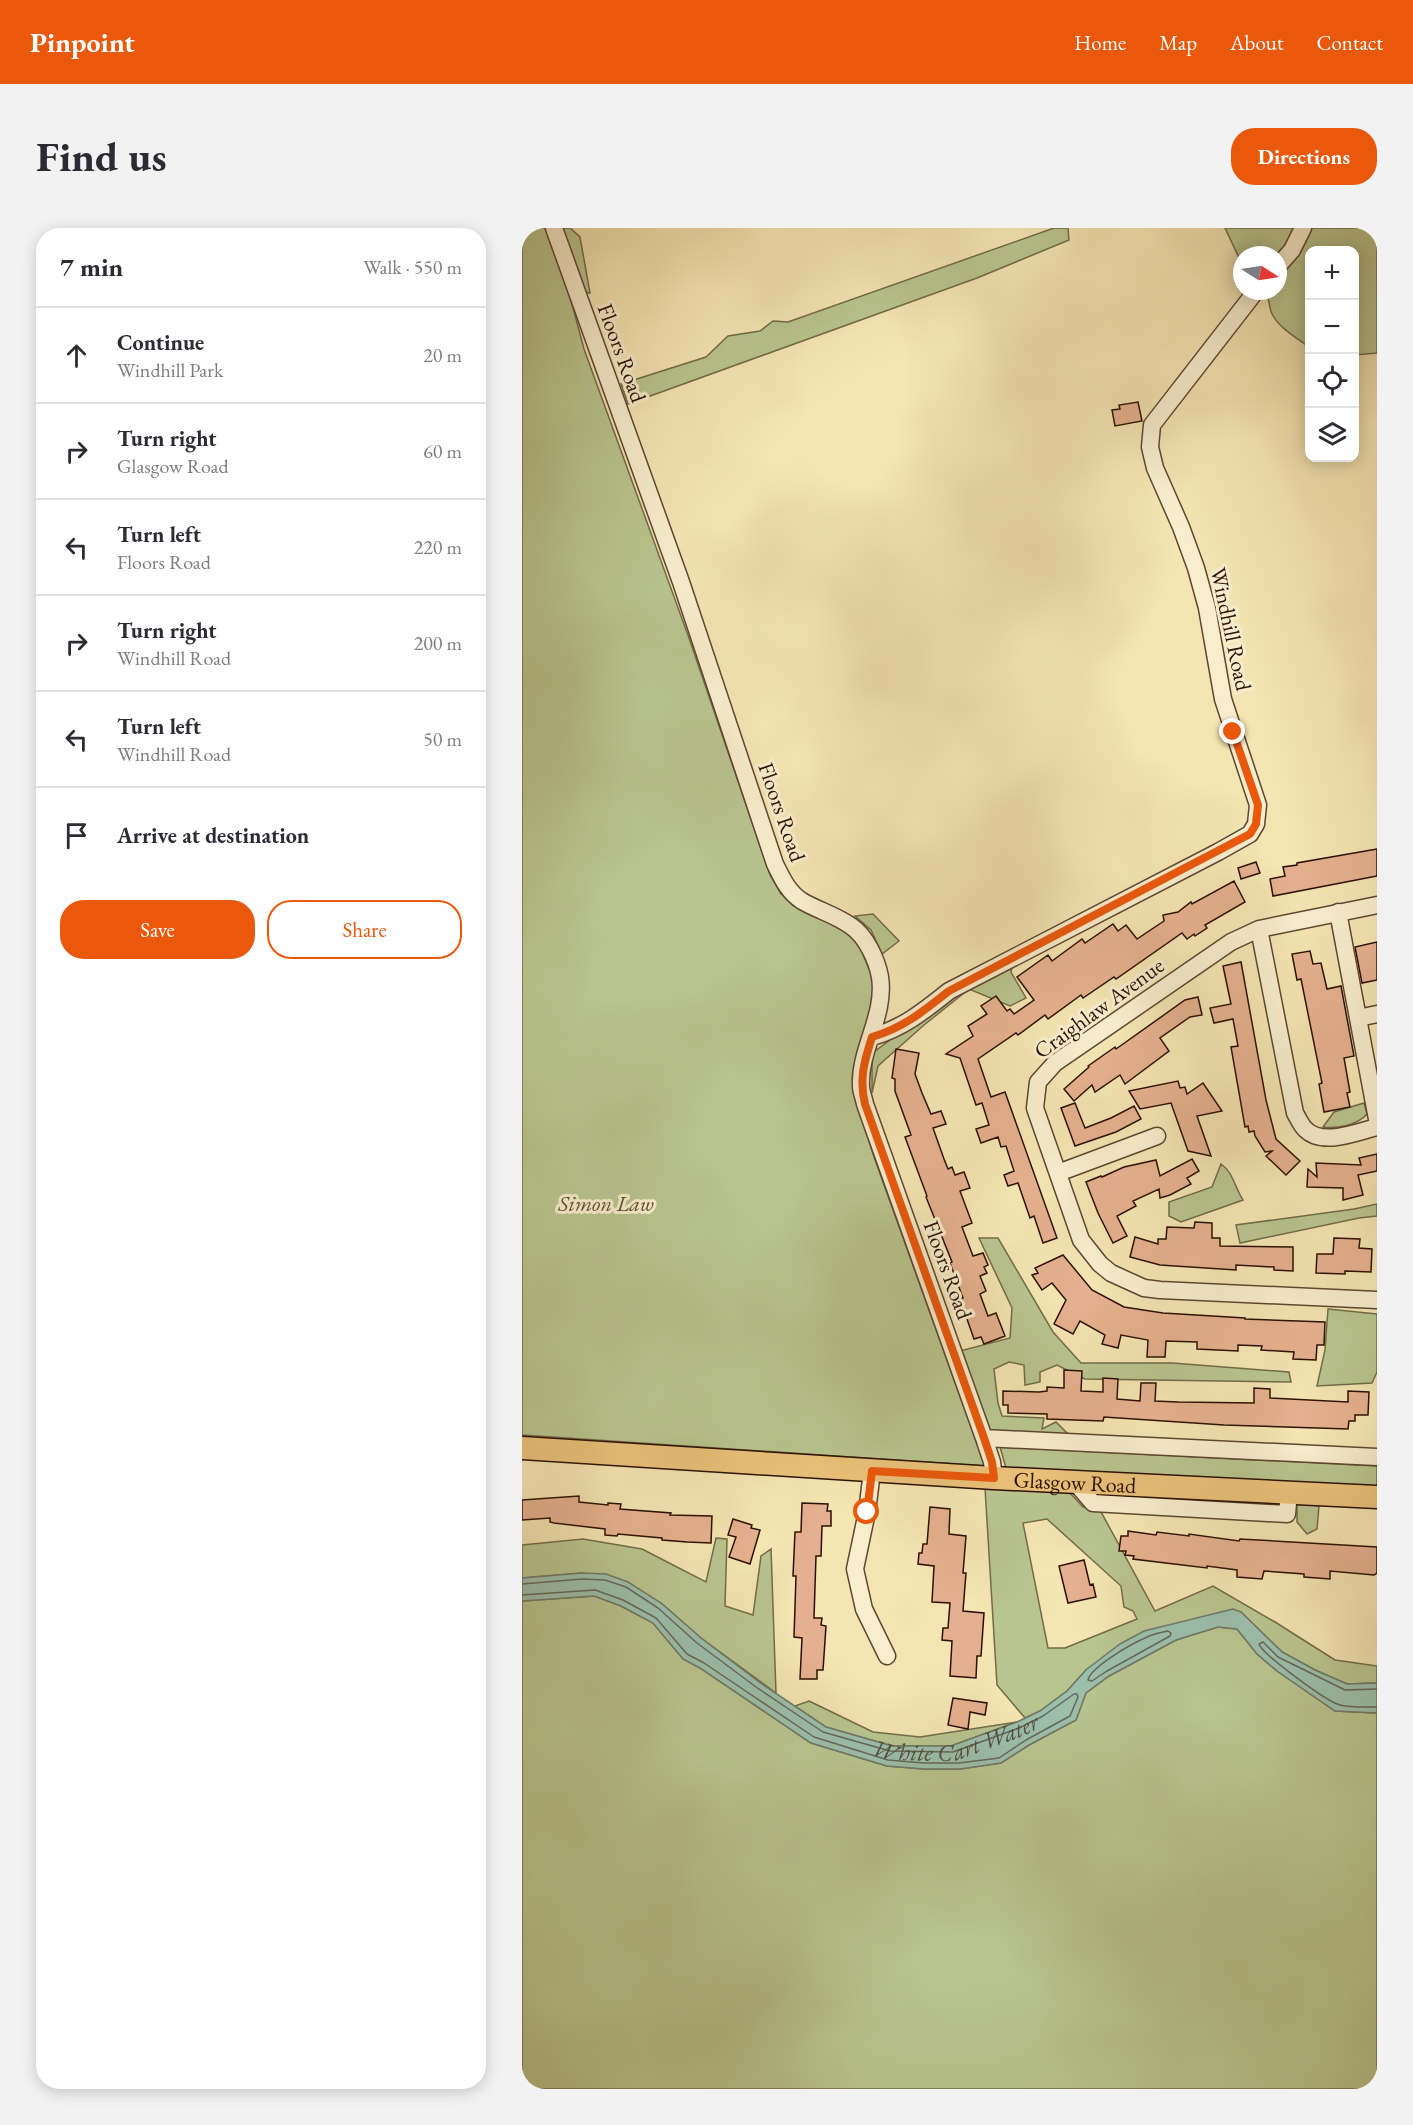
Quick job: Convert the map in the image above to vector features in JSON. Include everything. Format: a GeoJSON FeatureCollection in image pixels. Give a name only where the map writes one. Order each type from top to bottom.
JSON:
{"type":"FeatureCollection","features":[{"type":"Feature","properties":{"kind":"main road","name":"Glasgow Road"},"geometry":{"type":"LineString","coordinates":[[522,1448],[994,1478],[1377,1497]]}},
{"type":"Feature","properties":{"kind":"street","name":"Floors Road"},"geometry":{"type":"LineString","coordinates":[[554,228],[681,582],[775,864],[785,884],[800,900],[852,926],[871,952],[880,977],[880,1002],[864,1059],[861,1086],[865,1104],[984,1438],[992,1462],[994,1478]]}},
{"type":"Feature","properties":{"kind":"street"},"geometry":{"type":"LineString","coordinates":[[1287,256],[1303,228]]}},
{"type":"Feature","properties":{"kind":"street","name":"Windhill Road"},"geometry":{"type":"LineString","coordinates":[[872,1037],[893,1031],[922,1013],[949,991],[1218,852],[1250,834],[1256,824],[1258,805],[1223,699],[1207,608],[1181,527],[1155,468],[1150,447],[1152,425],[1249,300]]}},
{"type":"Feature","properties":{"kind":"street","name":"Craighlaw Avenue"},"geometry":{"type":"LineString","coordinates":[[1377,905],[1259,929],[1231,942],[1055,1063],[1038,1082],[1035,1108],[1081,1240],[1100,1264],[1124,1280],[1144,1288],[1160,1290],[1377,1300]]}},
{"type":"Feature","properties":{"kind":"street"},"geometry":{"type":"LineString","coordinates":[[1338,912],[1377,1119]]}},
{"type":"Feature","properties":{"kind":"street"},"geometry":{"type":"LineString","coordinates":[[1259,929],[1295,1113],[1299,1121],[1304,1129],[1314,1136],[1336,1137],[1377,1127]]}},
{"type":"Feature","properties":{"kind":"street"},"geometry":{"type":"LineString","coordinates":[[1358,1018],[1377,1014]]}},
{"type":"Feature","properties":{"kind":"street"},"geometry":{"type":"LineString","coordinates":[[1058,1173],[1158,1136]]}},
{"type":"Feature","properties":{"kind":"street","name":"Glasgow Road"},"geometry":{"type":"LineString","coordinates":[[984,1438],[1377,1457]]}},
{"type":"Feature","properties":{"kind":"street"},"geometry":{"type":"LineString","coordinates":[[872,1471],[867,1512],[855,1569],[864,1609],[887,1656]]}},
{"type":"Feature","properties":{"kind":"green space","name":"Simon Law"},"geometry":{"type":"Polygon","coordinates":[[[522,228],[570,228],[580,237],[590,293],[568,289],[584,349],[689,638],[770,875],[781,894],[853,937],[874,981],[874,1001],[855,1064],[853,1091],[874,1157],[985,1466],[522,1435],[522,228]]]}},
{"type":"Feature","properties":{"kind":"green space"},"geometry":{"type":"Polygon","coordinates":[[[1054,228],[1068,228],[1069,240],[977,278],[628,404],[621,384],[706,357],[728,336],[760,331],[773,321],[788,322],[1054,228]]]}},
{"type":"Feature","properties":{"kind":"green space"},"geometry":{"type":"Polygon","coordinates":[[[1225,228],[1377,228],[1377,353],[1359,355],[1359,246],[1305,246],[1305,344],[1279,324],[1271,311],[1269,300],[1287,300],[1287,246],[1234,246],[1225,228]]]}},
{"type":"Feature","properties":{"kind":"green space"},"geometry":{"type":"Polygon","coordinates":[[[873,914],[899,941],[882,954],[871,930],[855,916],[873,914]]]}},
{"type":"Feature","properties":{"kind":"green space"},"geometry":{"type":"Polygon","coordinates":[[[1013,963],[1011,972],[1026,998],[1010,1006],[969,989],[878,1066],[872,1093],[872,1058],[875,1051],[941,1003],[1013,963]]]}},
{"type":"Feature","properties":{"kind":"green space"},"geometry":{"type":"Polygon","coordinates":[[[1364,1103],[1367,1114],[1358,1121],[1340,1127],[1323,1127],[1334,1112],[1364,1103]]]}},
{"type":"Feature","properties":{"kind":"green space"},"geometry":{"type":"Polygon","coordinates":[[[1221,1164],[1231,1176],[1243,1200],[1181,1222],[1169,1216],[1169,1202],[1212,1187],[1221,1164]]]}},
{"type":"Feature","properties":{"kind":"green space"},"geometry":{"type":"Polygon","coordinates":[[[1377,1204],[1377,1216],[1240,1243],[1236,1225],[1354,1209],[1377,1204]]]}},
{"type":"Feature","properties":{"kind":"green space"},"geometry":{"type":"Polygon","coordinates":[[[979,1238],[998,1238],[1053,1332],[1081,1363],[1172,1363],[1289,1372],[1291,1382],[1085,1379],[1057,1365],[1040,1372],[1040,1382],[1025,1385],[1024,1365],[1009,1362],[994,1369],[1002,1416],[1044,1418],[1042,1429],[1056,1422],[1069,1435],[991,1433],[960,1351],[1010,1338],[1012,1308],[979,1238]]]}},
{"type":"Feature","properties":{"kind":"green space"},"geometry":{"type":"Polygon","coordinates":[[[1328,1309],[1377,1314],[1377,1372],[1372,1383],[1317,1386],[1325,1350],[1328,1309]]]}},
{"type":"Feature","properties":{"kind":"green space"},"geometry":{"type":"Polygon","coordinates":[[[1000,1447],[1377,1466],[1377,1490],[1006,1468],[1000,1447]]]}},
{"type":"Feature","properties":{"kind":"green space"},"geometry":{"type":"Polygon","coordinates":[[[1018,1487],[1070,1493],[1083,1507],[1100,1510],[1155,1611],[1213,1586],[1335,1660],[1377,1666],[1377,1683],[1347,1684],[1315,1670],[1282,1652],[1241,1612],[1087,1669],[1067,1691],[1040,1711],[1025,1718],[997,1685],[985,1488],[1018,1487]],[[1047,1519],[1023,1523],[1048,1648],[1065,1648],[1137,1619],[1133,1611],[1124,1607],[1121,1586],[1047,1519]]]}},
{"type":"Feature","properties":{"kind":"green space"},"geometry":{"type":"Polygon","coordinates":[[[1297,1503],[1319,1506],[1317,1529],[1307,1534],[1297,1522],[1297,1503]]]}},
{"type":"Feature","properties":{"kind":"green space"},"geometry":{"type":"Polygon","coordinates":[[[716,1538],[727,1539],[725,1606],[753,1615],[761,1556],[771,1549],[776,1693],[701,1638],[661,1603],[582,1573],[522,1578],[522,1545],[583,1539],[642,1549],[706,1582],[716,1538]]]}},
{"type":"Feature","properties":{"kind":"green space"},"geometry":{"type":"Polygon","coordinates":[[[595,1596],[621,1606],[653,1623],[683,1659],[700,1668],[811,1743],[887,1766],[960,1769],[1001,1763],[1076,1720],[1086,1693],[1109,1676],[1176,1640],[1218,1627],[1237,1629],[1257,1654],[1277,1671],[1335,1711],[1377,1713],[1377,2089],[522,2089],[522,1601],[595,1596]]]}},
{"type":"Feature","properties":{"kind":"green space"},"geometry":{"type":"Polygon","coordinates":[[[809,1701],[873,1732],[920,1737],[1017,1722],[951,1746],[892,1746],[826,1727],[795,1706],[809,1701]]]}},
{"type":"Feature","properties":{"kind":"water"},"geometry":{"type":"Polygon","coordinates":[[[582,1573],[606,1574],[628,1582],[661,1603],[701,1638],[759,1682],[826,1727],[892,1746],[951,1746],[1017,1722],[1040,1711],[1067,1691],[1087,1669],[1120,1644],[1144,1631],[1233,1609],[1241,1612],[1282,1652],[1315,1670],[1347,1684],[1377,1683],[1377,1713],[1335,1711],[1277,1671],[1257,1654],[1237,1629],[1218,1627],[1176,1640],[1109,1676],[1086,1693],[1076,1720],[1001,1763],[960,1769],[887,1766],[811,1743],[700,1668],[683,1659],[653,1623],[621,1606],[594,1596],[522,1601],[522,1578],[582,1573]]]}},
{"type":"Feature","properties":{"kind":"building"},"geometry":{"type":"Polygon","coordinates":[[[1138,402],[1142,421],[1115,426],[1112,410],[1120,409],[1119,405],[1138,402]]]}},
{"type":"Feature","properties":{"kind":"building"},"geometry":{"type":"Polygon","coordinates":[[[1377,849],[1377,876],[1273,896],[1270,879],[1285,876],[1283,867],[1377,849]]]}},
{"type":"Feature","properties":{"kind":"building"},"geometry":{"type":"Polygon","coordinates":[[[1256,862],[1260,873],[1241,879],[1238,868],[1256,862]]]}},
{"type":"Feature","properties":{"kind":"building"},"geometry":{"type":"Polygon","coordinates":[[[1234,881],[1245,902],[1205,925],[1207,928],[1195,936],[1194,934],[1187,939],[1182,933],[1116,979],[1114,977],[1083,998],[1081,995],[1048,1019],[1045,1015],[1018,1035],[1016,1033],[978,1059],[991,1097],[1005,1092],[1057,1238],[1043,1243],[1034,1216],[1030,1218],[1018,1183],[1008,1186],[1004,1175],[1014,1171],[1006,1146],[1001,1147],[998,1137],[981,1143],[976,1129],[989,1125],[982,1103],[976,1105],[960,1058],[946,1054],[973,1036],[968,1026],[987,1014],[981,1006],[996,996],[1007,1011],[1010,1009],[1014,1014],[1034,1000],[1017,977],[1048,955],[1052,961],[1082,939],[1085,943],[1113,924],[1118,931],[1126,925],[1137,939],[1164,921],[1163,915],[1178,912],[1191,902],[1192,904],[1234,881]]]}},
{"type":"Feature","properties":{"kind":"building"},"geometry":{"type":"Polygon","coordinates":[[[1377,942],[1377,980],[1362,983],[1355,947],[1377,942]]]}},
{"type":"Feature","properties":{"kind":"building"},"geometry":{"type":"Polygon","coordinates":[[[1310,951],[1313,964],[1321,963],[1327,989],[1341,986],[1354,1056],[1344,1058],[1350,1092],[1347,1093],[1350,1107],[1324,1112],[1319,1084],[1322,1083],[1301,979],[1297,980],[1292,954],[1310,951]]]}},
{"type":"Feature","properties":{"kind":"building"},"geometry":{"type":"Polygon","coordinates":[[[1241,962],[1266,1100],[1276,1139],[1300,1161],[1286,1175],[1266,1156],[1272,1151],[1265,1152],[1254,1131],[1249,1132],[1248,1126],[1245,1127],[1231,1047],[1238,1046],[1233,1019],[1214,1023],[1210,1008],[1231,1004],[1223,966],[1241,962]]]}},
{"type":"Feature","properties":{"kind":"building"},"geometry":{"type":"Polygon","coordinates":[[[1198,997],[1202,1015],[1190,1017],[1160,1038],[1169,1051],[1125,1084],[1120,1075],[1095,1092],[1092,1085],[1074,1101],[1064,1089],[1088,1066],[1115,1047],[1116,1049],[1185,1000],[1198,997]]]}},
{"type":"Feature","properties":{"kind":"building"},"geometry":{"type":"Polygon","coordinates":[[[896,1049],[919,1053],[915,1074],[922,1093],[931,1114],[941,1111],[946,1124],[933,1128],[944,1159],[948,1169],[952,1167],[955,1175],[964,1172],[970,1188],[960,1191],[972,1223],[962,1227],[973,1256],[983,1253],[988,1265],[984,1267],[987,1273],[980,1276],[986,1291],[980,1294],[988,1316],[996,1313],[1005,1336],[984,1344],[981,1337],[974,1339],[960,1299],[963,1298],[950,1263],[952,1262],[905,1137],[911,1135],[895,1091],[895,1079],[892,1078],[896,1049]]]}},
{"type":"Feature","properties":{"kind":"building"},"geometry":{"type":"Polygon","coordinates":[[[1178,1081],[1180,1088],[1185,1087],[1187,1094],[1203,1083],[1222,1111],[1197,1116],[1211,1156],[1188,1151],[1171,1103],[1140,1109],[1129,1091],[1178,1081]]]}},
{"type":"Feature","properties":{"kind":"building"},"geometry":{"type":"Polygon","coordinates":[[[1075,1103],[1085,1128],[1134,1106],[1141,1119],[1116,1132],[1075,1146],[1061,1108],[1075,1103]]]}},
{"type":"Feature","properties":{"kind":"building"},"geometry":{"type":"Polygon","coordinates":[[[1377,1154],[1377,1171],[1358,1175],[1363,1195],[1343,1200],[1343,1188],[1307,1187],[1308,1169],[1317,1177],[1316,1163],[1361,1165],[1359,1158],[1377,1154]]]}},
{"type":"Feature","properties":{"kind":"building"},"geometry":{"type":"Polygon","coordinates":[[[1192,1159],[1199,1171],[1187,1178],[1191,1184],[1160,1198],[1159,1189],[1133,1201],[1136,1206],[1117,1216],[1127,1236],[1113,1243],[1086,1182],[1124,1167],[1156,1160],[1160,1176],[1192,1159]]]}},
{"type":"Feature","properties":{"kind":"building"},"geometry":{"type":"Polygon","coordinates":[[[1195,1222],[1212,1223],[1212,1238],[1220,1238],[1220,1246],[1293,1247],[1293,1271],[1274,1270],[1274,1267],[1236,1265],[1236,1270],[1160,1265],[1130,1257],[1135,1237],[1158,1244],[1158,1239],[1166,1239],[1167,1227],[1194,1228],[1195,1222]]]}},
{"type":"Feature","properties":{"kind":"building"},"geometry":{"type":"Polygon","coordinates":[[[1334,1238],[1360,1239],[1359,1248],[1372,1249],[1371,1272],[1316,1273],[1317,1254],[1333,1254],[1334,1238]]]}},
{"type":"Feature","properties":{"kind":"building"},"geometry":{"type":"Polygon","coordinates":[[[1063,1255],[1092,1290],[1124,1307],[1163,1313],[1325,1322],[1324,1345],[1317,1345],[1316,1360],[1293,1359],[1294,1352],[1261,1350],[1262,1346],[1238,1345],[1238,1351],[1197,1349],[1197,1342],[1166,1341],[1165,1357],[1147,1357],[1148,1340],[1121,1335],[1118,1348],[1102,1344],[1105,1335],[1080,1321],[1073,1334],[1054,1324],[1066,1300],[1052,1283],[1042,1290],[1032,1275],[1038,1273],[1035,1268],[1063,1255]]]}},
{"type":"Feature","properties":{"kind":"building"},"geometry":{"type":"Polygon","coordinates":[[[1064,1370],[1082,1371],[1081,1391],[1103,1392],[1103,1378],[1118,1379],[1117,1399],[1140,1401],[1141,1383],[1156,1383],[1155,1401],[1178,1402],[1254,1403],[1254,1388],[1270,1389],[1270,1398],[1348,1402],[1348,1391],[1369,1392],[1368,1415],[1355,1415],[1355,1421],[1349,1421],[1348,1429],[1224,1425],[1104,1417],[1103,1421],[1047,1419],[1047,1414],[1008,1413],[1008,1405],[1003,1405],[1003,1391],[1039,1392],[1047,1391],[1047,1387],[1064,1388],[1064,1370]]]}},
{"type":"Feature","properties":{"kind":"building"},"geometry":{"type":"Polygon","coordinates":[[[579,1496],[579,1502],[621,1504],[620,1509],[671,1513],[670,1515],[712,1516],[711,1543],[618,1534],[617,1536],[605,1535],[605,1529],[554,1523],[550,1522],[550,1518],[522,1520],[522,1500],[579,1496]]]}},
{"type":"Feature","properties":{"kind":"building"},"geometry":{"type":"Polygon","coordinates":[[[802,1503],[828,1504],[827,1511],[831,1511],[831,1526],[822,1526],[821,1556],[816,1556],[814,1618],[822,1618],[821,1625],[826,1626],[823,1670],[817,1670],[817,1679],[800,1679],[802,1638],[794,1637],[795,1532],[801,1532],[802,1503]]]}},
{"type":"Feature","properties":{"kind":"building"},"geometry":{"type":"Polygon","coordinates":[[[930,1507],[950,1509],[949,1534],[966,1536],[963,1611],[984,1613],[981,1656],[977,1656],[976,1678],[950,1676],[952,1641],[942,1640],[943,1628],[948,1628],[950,1603],[932,1602],[934,1566],[918,1564],[923,1544],[927,1544],[930,1507]]]}},
{"type":"Feature","properties":{"kind":"building"},"geometry":{"type":"Polygon","coordinates":[[[733,1519],[760,1530],[750,1564],[729,1557],[736,1537],[728,1535],[733,1519]]]}},
{"type":"Feature","properties":{"kind":"building"},"geometry":{"type":"Polygon","coordinates":[[[1128,1531],[1156,1535],[1157,1532],[1189,1536],[1189,1534],[1239,1541],[1240,1539],[1377,1547],[1377,1573],[1374,1575],[1330,1571],[1330,1579],[1304,1577],[1304,1574],[1264,1571],[1262,1579],[1237,1577],[1237,1570],[1133,1559],[1134,1556],[1125,1555],[1126,1551],[1119,1551],[1121,1536],[1128,1536],[1128,1531]]]}},
{"type":"Feature","properties":{"kind":"building"},"geometry":{"type":"Polygon","coordinates":[[[1084,1560],[1090,1585],[1093,1584],[1096,1597],[1068,1603],[1059,1566],[1084,1560]]]}},
{"type":"Feature","properties":{"kind":"building"},"geometry":{"type":"Polygon","coordinates":[[[953,1698],[987,1703],[985,1715],[970,1712],[968,1729],[948,1725],[953,1698]]]}},
{"type":"Feature","properties":{"kind":"route"},"geometry":{"type":"LineString","coordinates":[[867,1512],[872,1471],[994,1478],[992,1462],[984,1438],[865,1104],[861,1086],[864,1059],[872,1037],[893,1031],[922,1013],[949,991],[1250,834],[1256,824],[1258,805],[1233,732]]}},
{"type":"Feature","properties":{"kind":"water label","name":"White Cart Water"},"geometry":{"type":"Point","coordinates":[954,1733]}}]}
